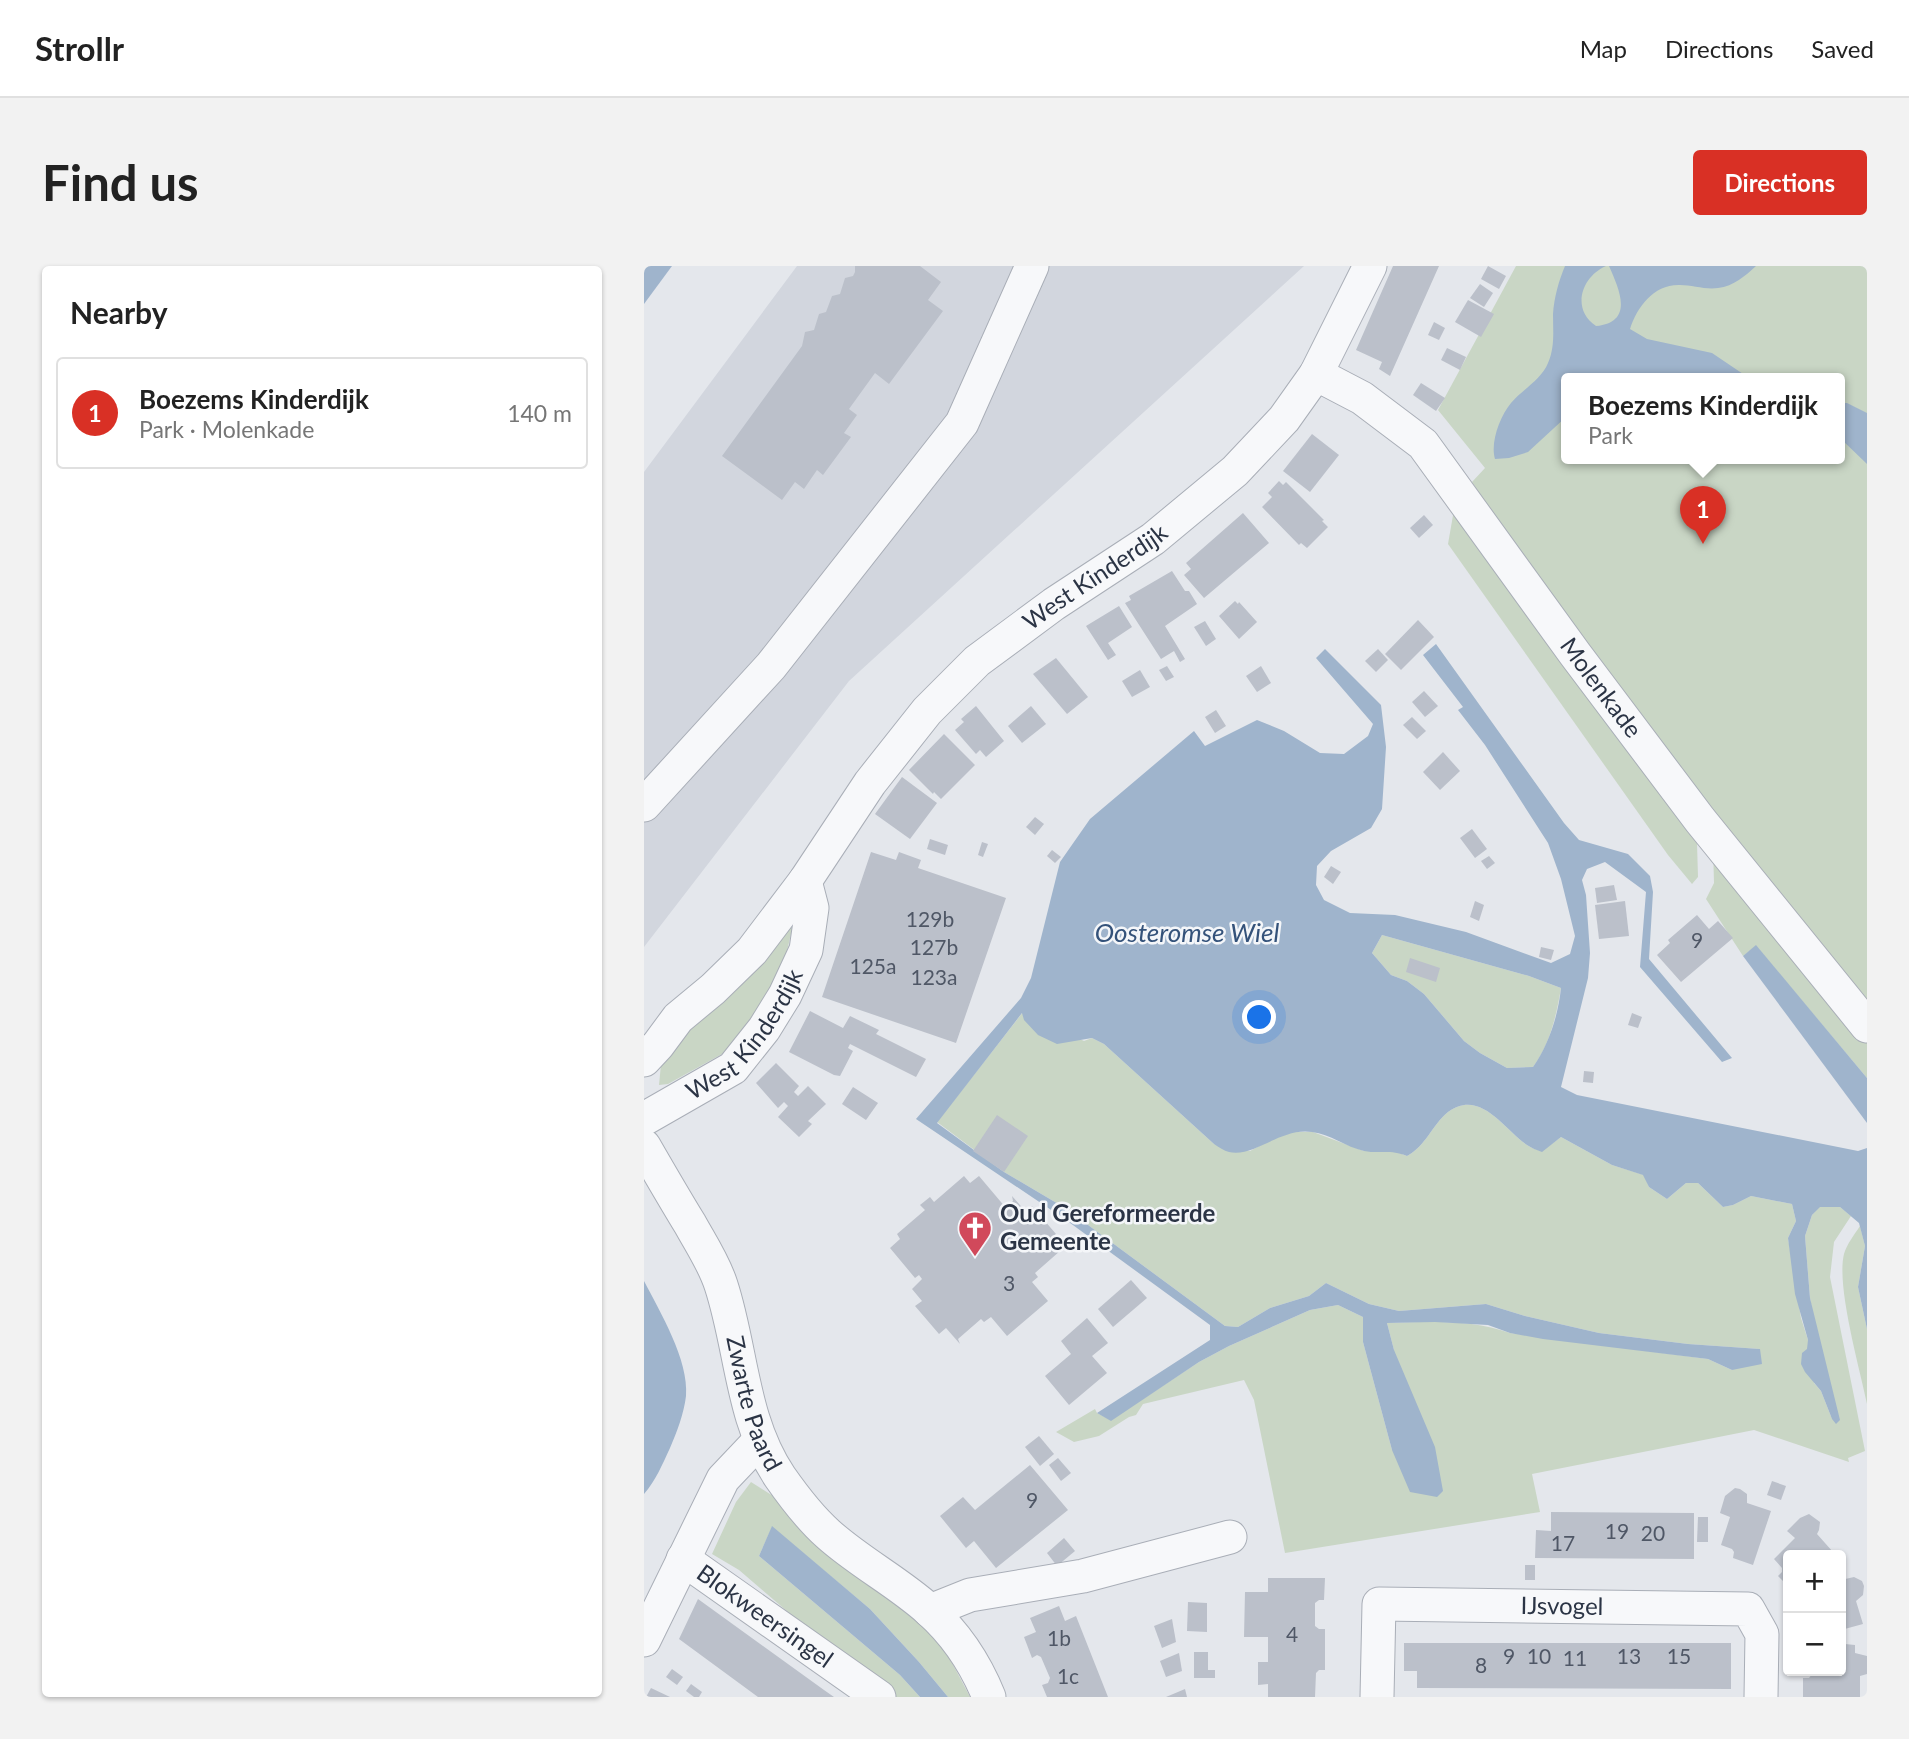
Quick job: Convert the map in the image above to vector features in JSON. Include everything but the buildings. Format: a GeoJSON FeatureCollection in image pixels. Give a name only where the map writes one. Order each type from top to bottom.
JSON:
{"type":"FeatureCollection","features":[{"type":"Feature","properties":{"kind":"street"},"geometry":{"type":"LineString","coordinates":[[644,805],[771,666],[962,423],[1032,266]]}},
{"type":"Feature","properties":{"kind":"street","name":"West Kinderdijk"},"geometry":{"type":"LineString","coordinates":[[644,1060],[678,1018],[752,951],[805,881],[870,783],[927,711],[977,661],[1054,604],[1153,539],[1236,471],[1284,419],[1316,374],[1370,266]]}},
{"type":"Feature","properties":{"kind":"street","name":"Molenkade"},"geometry":{"type":"LineString","coordinates":[[1316,374],[1362,398],[1423,444],[1575,654],[1692,809],[1867,1026]]}},
{"type":"Feature","properties":{"kind":"street","name":"West Kinderdijk"},"geometry":{"type":"LineString","coordinates":[[644,1119],[733,1068],[764,1029],[785,995],[806,950],[812,908],[805,881]]}},
{"type":"Feature","properties":{"kind":"street","name":"West Kinderdijk"},"geometry":{"type":"LineString","coordinates":[[644,1032],[678,1018]]}},
{"type":"Feature","properties":{"kind":"street","name":"Zwarte Paard"},"geometry":{"type":"LineString","coordinates":[[644,1146],[709,1257],[720,1282],[750,1412],[760,1440],[787,1486],[803,1508],[828,1534],[930,1611],[960,1643],[983,1680],[989,1697]]}},
{"type":"Feature","properties":{"kind":"street"},"geometry":{"type":"LineString","coordinates":[[644,1640],[723,1479],[760,1440]]}},
{"type":"Feature","properties":{"kind":"street"},"geometry":{"type":"LineString","coordinates":[[930,1611],[970,1595],[1083,1576],[1230,1537]]}},
{"type":"Feature","properties":{"kind":"street","name":"Blokweersingel"},"geometry":{"type":"LineString","coordinates":[[683,1559],[879,1697]]}},
{"type":"Feature","properties":{"kind":"street","name":"IJsvogel"},"geometry":{"type":"LineString","coordinates":[[1377,1697],[1379,1604],[1748,1609],[1762,1634],[1761,1697]]}},
{"type":"Feature","properties":{"kind":"shaded area"},"geometry":{"type":"Polygon","coordinates":[[[797,266],[1304,266],[849,681],[644,947],[644,472],[797,266]]]}},
{"type":"Feature","properties":{"kind":"green space"},"geometry":{"type":"Polygon","coordinates":[[[1516,266],[1867,266],[1867,1000],[1662,746],[1564,616],[1472,482],[1485,468],[1438,410],[1516,266]]]}},
{"type":"Feature","properties":{"kind":"green space"},"geometry":{"type":"Polygon","coordinates":[[[1455,504],[1689,818],[1697,843],[1698,877],[1692,884],[1668,855],[1448,544],[1455,504]]]}},
{"type":"Feature","properties":{"kind":"green space"},"geometry":{"type":"Polygon","coordinates":[[[1713,846],[1867,1038],[1867,1078],[1756,946],[1743,956],[1706,899],[1714,883],[1713,846]]]}},
{"type":"Feature","properties":{"kind":"green space"},"geometry":{"type":"Polygon","coordinates":[[[793,925],[787,951],[770,996],[731,1049],[668,1084],[659,1085],[662,1054],[793,925]]]}},
{"type":"Feature","properties":{"kind":"green space"},"geometry":{"type":"Polygon","coordinates":[[[1382,935],[1529,976],[1561,988],[1552,1030],[1533,1067],[1507,1068],[1464,1041],[1424,994],[1407,981],[1391,975],[1372,953],[1382,935]]]}},
{"type":"Feature","properties":{"kind":"green space"},"geometry":{"type":"Polygon","coordinates":[[[1023,1012],[1084,1041],[1092,1038],[1104,1044],[1214,1144],[1250,1151],[1293,1132],[1313,1132],[1364,1151],[1394,1151],[1407,1156],[1419,1147],[1448,1112],[1460,1106],[1471,1105],[1491,1114],[1530,1147],[1542,1151],[1561,1137],[1612,1165],[1644,1175],[1649,1187],[1667,1199],[1686,1183],[1698,1183],[1723,1207],[1751,1196],[1792,1204],[1796,1221],[1788,1238],[1801,1318],[1808,1340],[1814,1383],[1821,1391],[1832,1419],[1810,1298],[1805,1236],[1812,1215],[1820,1206],[1840,1207],[1851,1216],[1834,1242],[1830,1277],[1865,1451],[1848,1458],[1849,1462],[1754,1430],[1532,1474],[1540,1512],[1285,1553],[1254,1400],[1244,1380],[1143,1404],[1136,1415],[1099,1436],[1074,1442],[1056,1432],[1095,1409],[1097,1413],[1111,1420],[1199,1362],[1229,1346],[1310,1310],[1338,1305],[1363,1317],[1363,1342],[1392,1450],[1394,1350],[1387,1323],[1449,1322],[1480,1325],[1510,1333],[1708,1359],[1732,1370],[1760,1349],[1688,1344],[1599,1333],[1486,1304],[1399,1311],[1369,1304],[1326,1283],[1309,1296],[1270,1308],[1238,1327],[1225,1326],[1065,1208],[1004,1172],[937,1122],[1023,1012]]]}},
{"type":"Feature","properties":{"kind":"green space"},"geometry":{"type":"Polygon","coordinates":[[[1860,1226],[1865,1246],[1858,1287],[1867,1329],[1867,1404],[1846,1306],[1842,1268],[1845,1250],[1860,1226]]]}},
{"type":"Feature","properties":{"kind":"green space"},"geometry":{"type":"Polygon","coordinates":[[[751,1482],[786,1504],[923,1625],[948,1655],[970,1697],[948,1697],[870,1609],[772,1527],[759,1556],[900,1675],[920,1697],[887,1697],[739,1570],[712,1554],[736,1502],[751,1482]]]}},
{"type":"Feature","properties":{"kind":"water"},"geometry":{"type":"Polygon","coordinates":[[[644,266],[672,266],[644,304],[644,266]]]}},
{"type":"Feature","properties":{"kind":"water"},"geometry":{"type":"Polygon","coordinates":[[[1565,266],[1606,266],[1590,278],[1582,294],[1584,311],[1596,326],[1616,318],[1620,311],[1620,294],[1609,266],[1756,266],[1739,280],[1724,287],[1680,285],[1662,288],[1642,305],[1630,329],[1647,339],[1712,353],[1742,373],[1561,373],[1561,422],[1528,452],[1495,459],[1495,438],[1503,415],[1511,403],[1541,374],[1550,357],[1554,302],[1565,266]]]}},
{"type":"Feature","properties":{"kind":"water"},"geometry":{"type":"Polygon","coordinates":[[[1845,403],[1867,413],[1867,464],[1845,443],[1845,403]]]}},
{"type":"Feature","properties":{"kind":"water","name":"Oosteromse Wiel"},"geometry":{"type":"Polygon","coordinates":[[[1436,644],[1579,840],[1628,854],[1650,876],[1653,892],[1649,959],[1732,1058],[1722,1062],[1640,967],[1646,892],[1605,862],[1587,869],[1582,880],[1586,895],[1590,953],[1588,978],[1561,1087],[1577,1095],[1858,1151],[1867,1148],[1867,1329],[1858,1287],[1865,1246],[1859,1223],[1840,1207],[1820,1207],[1812,1215],[1805,1236],[1810,1298],[1840,1420],[1836,1424],[1821,1391],[1801,1364],[1802,1353],[1807,1349],[1808,1340],[1795,1294],[1788,1238],[1796,1221],[1792,1204],[1751,1196],[1723,1207],[1698,1183],[1686,1183],[1667,1199],[1649,1187],[1643,1175],[1612,1165],[1561,1137],[1542,1152],[1532,1148],[1491,1114],[1471,1105],[1460,1106],[1448,1112],[1419,1147],[1407,1156],[1364,1151],[1312,1132],[1289,1134],[1248,1151],[1229,1152],[1214,1144],[1104,1044],[1092,1038],[1057,1044],[1038,1035],[1024,1020],[1022,1013],[937,1123],[1004,1172],[1065,1208],[1225,1326],[1238,1327],[1270,1308],[1309,1296],[1326,1283],[1369,1304],[1399,1311],[1486,1304],[1599,1333],[1688,1344],[1760,1349],[1762,1364],[1732,1370],[1708,1359],[1543,1339],[1510,1333],[1488,1325],[1387,1323],[1394,1350],[1435,1447],[1443,1491],[1437,1497],[1410,1492],[1392,1450],[1363,1342],[1363,1317],[1338,1305],[1310,1310],[1229,1346],[1199,1362],[1111,1421],[1097,1413],[1210,1340],[1210,1325],[1066,1220],[916,1119],[1021,998],[1031,978],[1060,862],[1090,819],[1194,731],[1205,746],[1257,720],[1284,731],[1320,753],[1344,754],[1368,736],[1373,724],[1316,658],[1325,649],[1381,705],[1386,747],[1382,809],[1371,828],[1331,851],[1317,866],[1316,885],[1324,900],[1350,913],[1395,915],[1466,932],[1551,963],[1570,954],[1575,936],[1561,879],[1548,843],[1485,745],[1458,710],[1463,707],[1423,655],[1436,644]],[[1382,935],[1372,953],[1391,975],[1407,981],[1424,994],[1464,1041],[1507,1068],[1533,1067],[1548,1039],[1558,1009],[1561,988],[1529,976],[1382,935]]]}},
{"type":"Feature","properties":{"kind":"water"},"geometry":{"type":"Polygon","coordinates":[[[1756,945],[1867,1078],[1867,1123],[1743,956],[1756,945]]]}},
{"type":"Feature","properties":{"kind":"water"},"geometry":{"type":"Polygon","coordinates":[[[644,1281],[678,1352],[686,1382],[686,1396],[670,1448],[644,1494],[644,1281]]]}},
{"type":"Feature","properties":{"kind":"water"},"geometry":{"type":"Polygon","coordinates":[[[772,1526],[870,1609],[948,1697],[920,1697],[900,1675],[759,1556],[772,1526]]]}},
{"type":"Feature","properties":{"kind":"place","name":"Boezems Kinderdijk"},"geometry":{"type":"Point","coordinates":[1703,544]}},
{"type":"Feature","properties":{"kind":"place","name":"Oud Gereformeerde Gemeente"},"geometry":{"type":"Point","coordinates":[975,1258]}}]}
